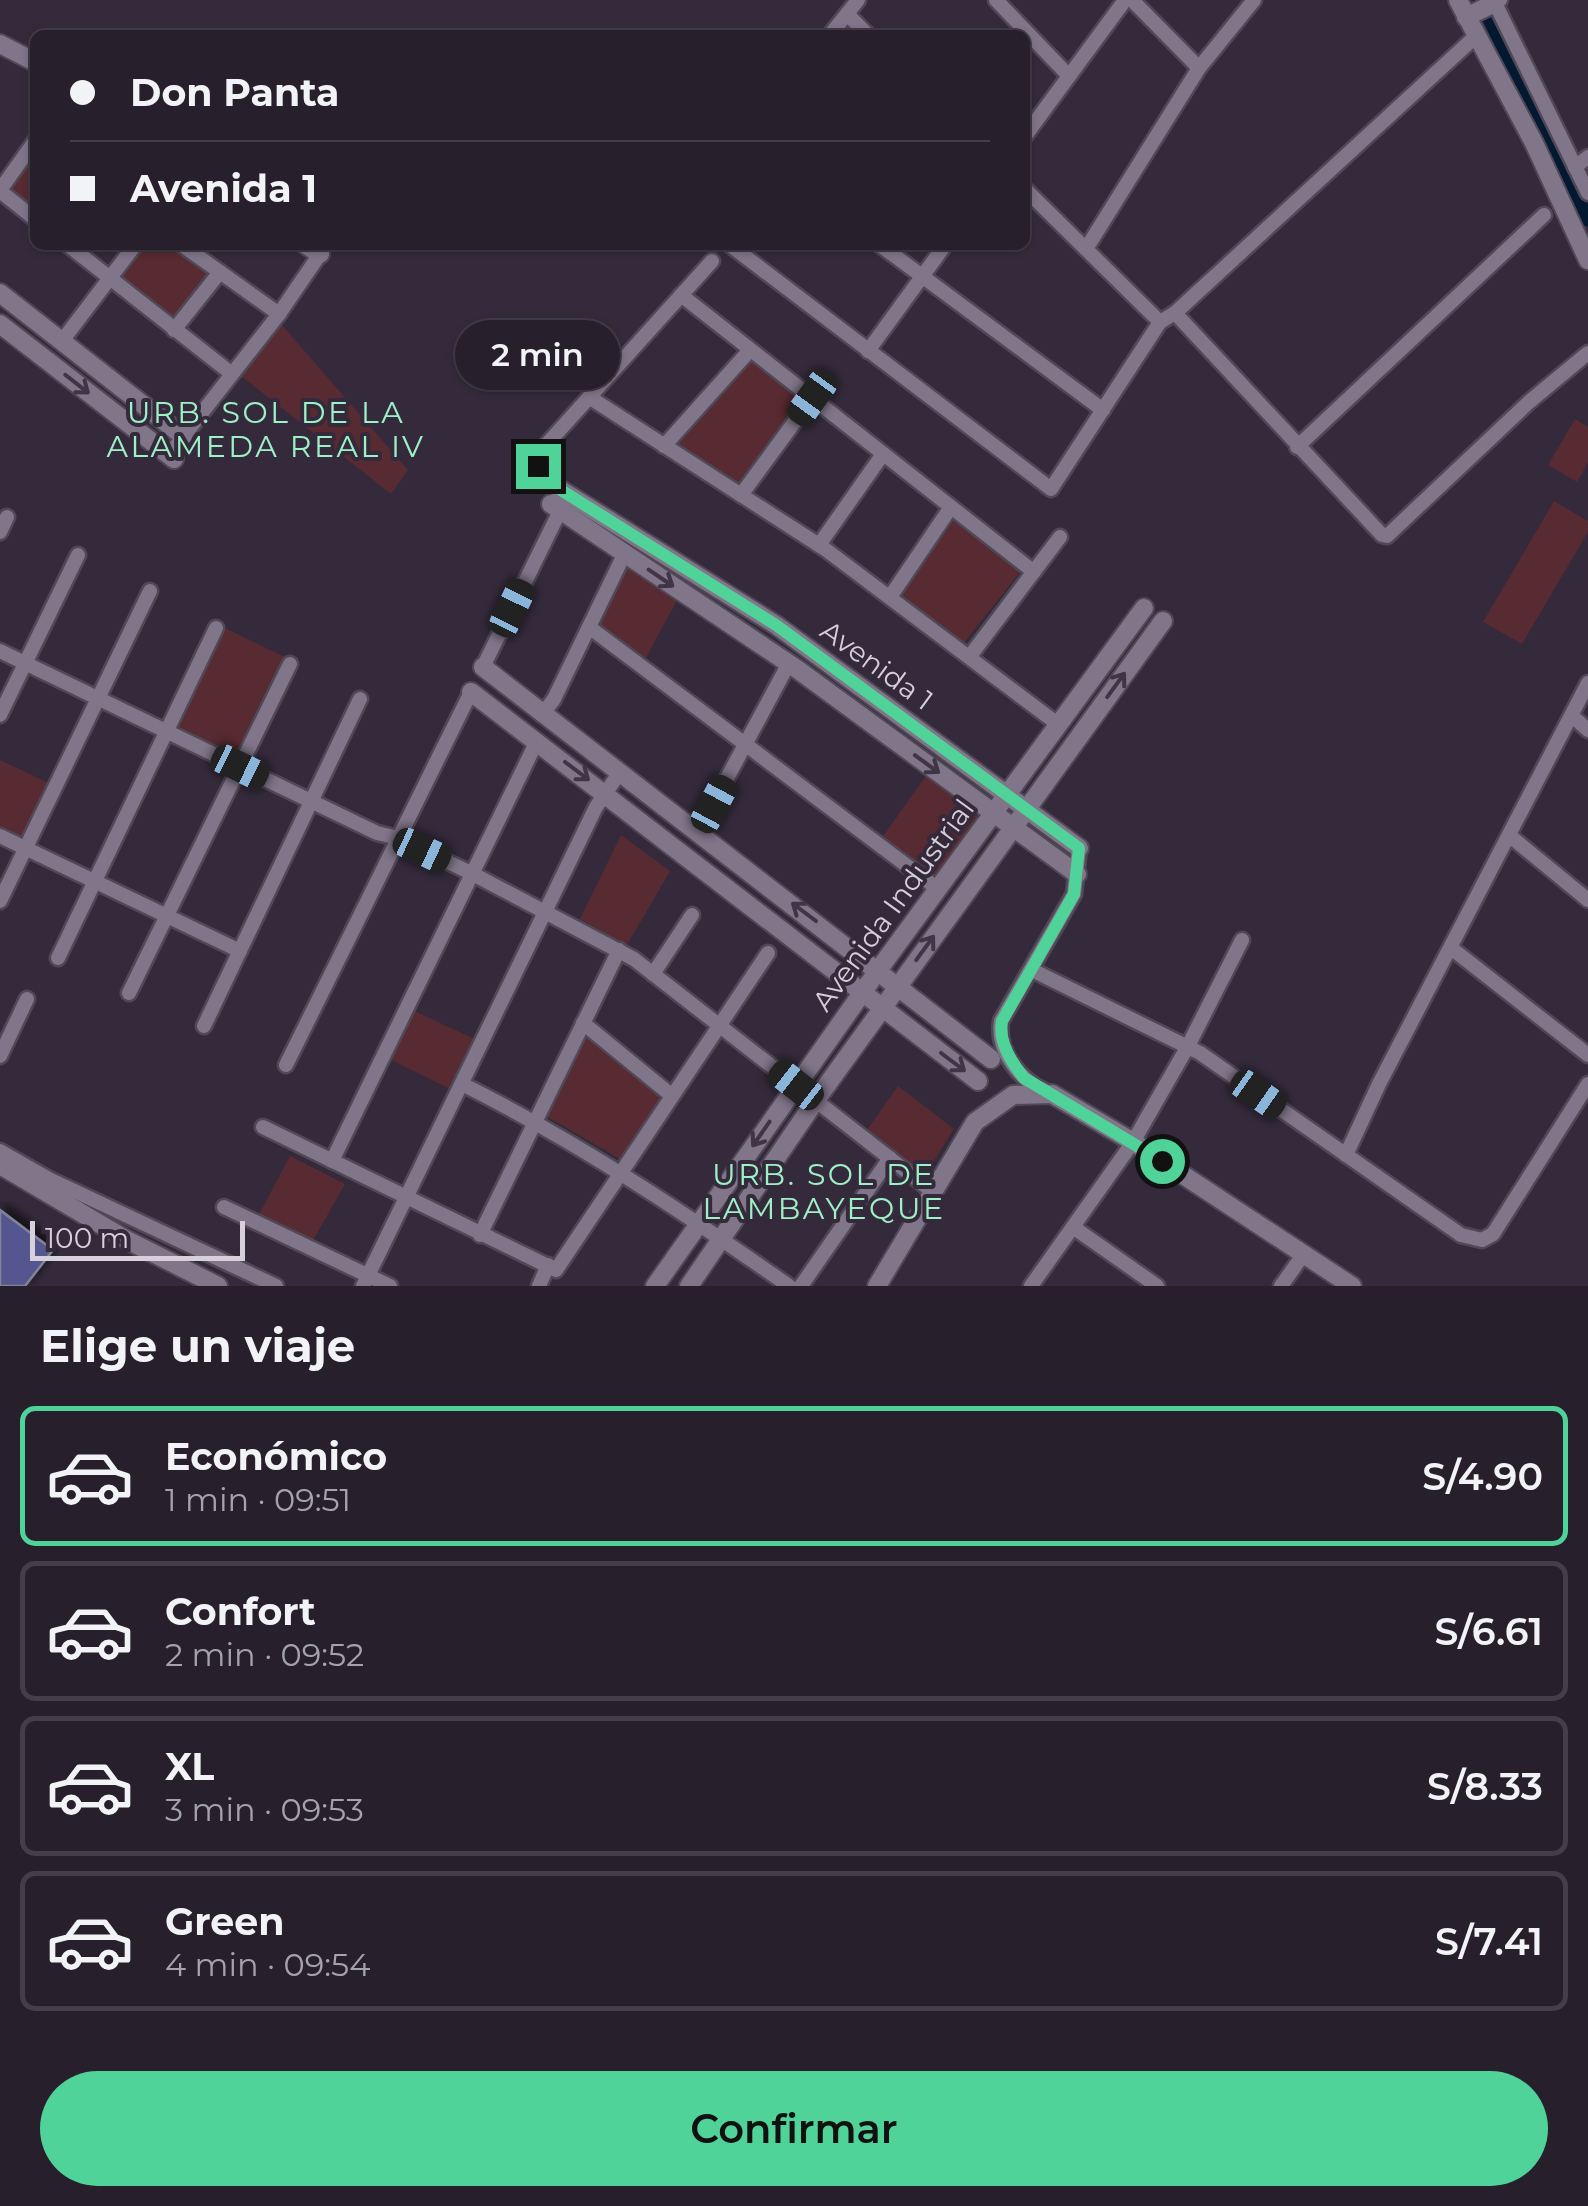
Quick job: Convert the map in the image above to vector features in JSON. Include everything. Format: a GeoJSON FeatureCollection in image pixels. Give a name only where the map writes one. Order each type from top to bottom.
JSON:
{"type":"FeatureCollection","features":[{"type":"Feature","properties":{"kind":"street"},"geometry":{"type":"LineString","coordinates":[[834,30],[858,0]]}},
{"type":"Feature","properties":{"kind":"street"},"geometry":{"type":"LineString","coordinates":[[996,0],[1025,30]]}},
{"type":"Feature","properties":{"kind":"street"},"geometry":{"type":"LineString","coordinates":[[1030,129],[1128,0],[1199,68]]}},
{"type":"Feature","properties":{"kind":"street"},"geometry":{"type":"LineString","coordinates":[[1086,249],[1199,68],[1254,0]]}},
{"type":"Feature","properties":{"kind":"street"},"geometry":{"type":"LineString","coordinates":[[1481,6],[1476,36],[1534,143],[1588,260]]}},
{"type":"Feature","properties":{"kind":"street"},"geometry":{"type":"LineString","coordinates":[[1481,6],[1582,162],[1588,192]]}},
{"type":"Feature","properties":{"kind":"street"},"geometry":{"type":"LineString","coordinates":[[847,14],[863,30]]}},
{"type":"Feature","properties":{"kind":"street"},"geometry":{"type":"LineString","coordinates":[[1030,35],[1070,76]]}},
{"type":"Feature","properties":{"kind":"street"},"geometry":{"type":"LineString","coordinates":[[737,250],[1052,489],[1160,322],[1476,36]]}},
{"type":"Feature","properties":{"kind":"street"},"geometry":{"type":"LineString","coordinates":[[0,44],[30,59]]}},
{"type":"Feature","properties":{"kind":"street"},"geometry":{"type":"LineString","coordinates":[[30,148],[0,191],[30,215]]}},
{"type":"Feature","properties":{"kind":"street"},"geometry":{"type":"LineString","coordinates":[[1030,194],[1160,322]]}},
{"type":"Feature","properties":{"kind":"street"},"geometry":{"type":"LineString","coordinates":[[1297,447],[1544,215]]}},
{"type":"Feature","properties":{"kind":"street"},"geometry":{"type":"LineString","coordinates":[[74,250],[232,374]]}},
{"type":"Feature","properties":{"kind":"street"},"geometry":{"type":"LineString","coordinates":[[62,342],[131,250]]}},
{"type":"Feature","properties":{"kind":"street"},"geometry":{"type":"LineString","coordinates":[[189,250],[279,314]]}},
{"type":"Feature","properties":{"kind":"street"},"geometry":{"type":"LineString","coordinates":[[0,324],[171,457],[183,436],[279,314],[313,250]]}},
{"type":"Feature","properties":{"kind":"street"},"geometry":{"type":"LineString","coordinates":[[887,250],[1103,410]]}},
{"type":"Feature","properties":{"kind":"street"},"geometry":{"type":"LineString","coordinates":[[868,351],[941,250]]}},
{"type":"Feature","properties":{"kind":"street"},"geometry":{"type":"LineString","coordinates":[[538,466],[538,454],[712,260]]}},
{"type":"Feature","properties":{"kind":"street"},"geometry":{"type":"LineString","coordinates":[[174,330],[220,272]]}},
{"type":"Feature","properties":{"kind":"street"},"geometry":{"type":"LineString","coordinates":[[0,292],[183,436]]}},
{"type":"Feature","properties":{"kind":"street"},"geometry":{"type":"LineString","coordinates":[[681,295],[1034,572]]}},
{"type":"Feature","properties":{"kind":"street"},"geometry":{"type":"LineString","coordinates":[[1175,312],[1297,447],[1387,536],[1529,402],[1588,353]]}},
{"type":"Feature","properties":{"kind":"street"},"geometry":{"type":"LineString","coordinates":[[664,446],[750,350]]}},
{"type":"Feature","properties":{"kind":"street"},"geometry":{"type":"LineString","coordinates":[[589,397],[818,545],[1059,725]]}},
{"type":"Feature","properties":{"kind":"street"},"geometry":{"type":"LineString","coordinates":[[741,495],[812,398]]}},
{"type":"Feature","properties":{"kind":"street"},"geometry":{"type":"LineString","coordinates":[[818,545],[883,454]]}},
{"type":"Feature","properties":{"kind":"street","name":"Avenida 1"},"geometry":{"type":"LineString","coordinates":[[538,466],[553,485],[776,625],[1079,848]]}},
{"type":"Feature","properties":{"kind":"street"},"geometry":{"type":"LineString","coordinates":[[890,596],[951,507]]}},
{"type":"Feature","properties":{"kind":"street"},"geometry":{"type":"LineString","coordinates":[[554,512],[484,667],[990,1058],[1011,1062]]}},
{"type":"Feature","properties":{"kind":"street","name":"Avenida 1"},"geometry":{"type":"LineString","coordinates":[[554,512],[789,663],[1077,874]]}},
{"type":"Feature","properties":{"kind":"street"},"geometry":{"type":"LineString","coordinates":[[0,532],[7,517]]}},
{"type":"Feature","properties":{"kind":"street"},"geometry":{"type":"LineString","coordinates":[[970,656],[1060,537]]}},
{"type":"Feature","properties":{"kind":"street"},"geometry":{"type":"LineString","coordinates":[[0,715],[78,555]]}},
{"type":"Feature","properties":{"kind":"street"},"geometry":{"type":"LineString","coordinates":[[542,714],[554,698],[621,560]]}},
{"type":"Feature","properties":{"kind":"street"},"geometry":{"type":"LineString","coordinates":[[0,901],[150,591]]}},
{"type":"Feature","properties":{"kind":"street","name":"Avenida Industrial"},"geometry":{"type":"LineString","coordinates":[[655,1286],[879,969],[1144,608]]}},
{"type":"Feature","properties":{"kind":"street","name":"Avenida Industrial"},"geometry":{"type":"LineString","coordinates":[[688,1286],[898,985],[1163,620]]}},
{"type":"Feature","properties":{"kind":"street"},"geometry":{"type":"LineString","coordinates":[[589,627],[938,890]]}},
{"type":"Feature","properties":{"kind":"street"},"geometry":{"type":"LineString","coordinates":[[58,958],[216,628]]}},
{"type":"Feature","properties":{"kind":"street"},"geometry":{"type":"LineString","coordinates":[[0,651],[378,834],[398,838],[471,873],[619,950],[932,1192]]}},
{"type":"Feature","properties":{"kind":"street"},"geometry":{"type":"LineString","coordinates":[[698,832],[789,663]]}},
{"type":"Feature","properties":{"kind":"street"},"geometry":{"type":"LineString","coordinates":[[129,993],[290,664]]}},
{"type":"Feature","properties":{"kind":"street"},"geometry":{"type":"LineString","coordinates":[[1346,1155],[1588,683]]}},
{"type":"Feature","properties":{"kind":"street"},"geometry":{"type":"LineString","coordinates":[[286,1065],[471,692],[978,1081]]}},
{"type":"Feature","properties":{"kind":"street"},"geometry":{"type":"LineString","coordinates":[[204,1026],[360,699]]}},
{"type":"Feature","properties":{"kind":"street"},"geometry":{"type":"LineString","coordinates":[[1572,716],[1588,730]]}},
{"type":"Feature","properties":{"kind":"street"},"geometry":{"type":"LineString","coordinates":[[332,1162],[537,741]]}},
{"type":"Feature","properties":{"kind":"street"},"geometry":{"type":"LineString","coordinates":[[366,1281],[604,792],[620,772]]}},
{"type":"Feature","properties":{"kind":"street"},"geometry":{"type":"LineString","coordinates":[[0,836],[240,950]]}},
{"type":"Feature","properties":{"kind":"street"},"geometry":{"type":"LineString","coordinates":[[1510,836],[1588,900]]}},
{"type":"Feature","properties":{"kind":"street"},"geometry":{"type":"LineString","coordinates":[[1079,848],[1074,894],[1002,1021],[999,1033],[1011,1062],[1024,1078],[1133,1142],[1352,1286]]}},
{"type":"Feature","properties":{"kind":"street"},"geometry":{"type":"LineString","coordinates":[[653,974],[692,915]]}},
{"type":"Feature","properties":{"kind":"street"},"geometry":{"type":"LineString","coordinates":[[1031,1286],[1133,1142],[1242,940]]}},
{"type":"Feature","properties":{"kind":"street"},"geometry":{"type":"LineString","coordinates":[[1450,948],[1588,1055]]}},
{"type":"Feature","properties":{"kind":"street"},"geometry":{"type":"LineString","coordinates":[[480,1235],[619,950]]}},
{"type":"Feature","properties":{"kind":"street"},"geometry":{"type":"LineString","coordinates":[[263,1127],[556,1270],[768,953]]}},
{"type":"Feature","properties":{"kind":"street"},"geometry":{"type":"LineString","coordinates":[[1032,970],[1188,1046],[1462,1235],[1482,1240],[1494,1234],[1588,1084]]}},
{"type":"Feature","properties":{"kind":"street"},"geometry":{"type":"LineString","coordinates":[[0,1056],[26,1000]]}},
{"type":"Feature","properties":{"kind":"street"},"geometry":{"type":"LineString","coordinates":[[584,1023],[671,1095]]}},
{"type":"Feature","properties":{"kind":"street"},"geometry":{"type":"LineString","coordinates":[[462,1084],[620,1170],[789,1286]]}},
{"type":"Feature","properties":{"kind":"street"},"geometry":{"type":"LineString","coordinates":[[877,1286],[974,1122],[1013,1096],[1052,1094]]}},
{"type":"Feature","properties":{"kind":"street"},"geometry":{"type":"LineString","coordinates":[[0,1151],[49,1179],[276,1286]]}},
{"type":"Feature","properties":{"kind":"street"},"geometry":{"type":"LineString","coordinates":[[800,1286],[890,1158]]}},
{"type":"Feature","properties":{"kind":"street"},"geometry":{"type":"LineString","coordinates":[[0,1166],[127,1240],[218,1286]]}},
{"type":"Feature","properties":{"kind":"street"},"geometry":{"type":"LineString","coordinates":[[224,1207],[366,1281],[390,1286]]}},
{"type":"Feature","properties":{"kind":"street"},"geometry":{"type":"LineString","coordinates":[[1073,1227],[1157,1286]]}},
{"type":"Feature","properties":{"kind":"street"},"geometry":{"type":"LineString","coordinates":[[1280,1286],[1303,1254]]}},
{"type":"Feature","properties":{"kind":"street"},"geometry":{"type":"LineString","coordinates":[[539,1286],[548,1264]]}},
{"type":"Feature","properties":{"kind":"shaded area"},"geometry":{"type":"Polygon","coordinates":[[[30,155],[30,210],[6,191],[30,155]]]}},
{"type":"Feature","properties":{"kind":"shaded area"},"geometry":{"type":"Polygon","coordinates":[[[139,250],[182,250],[214,273],[174,324],[118,280],[139,250]]]}},
{"type":"Feature","properties":{"kind":"shaded area"},"geometry":{"type":"Polygon","coordinates":[[[282,325],[408,470],[391,494],[241,376],[282,325]]]}},
{"type":"Feature","properties":{"kind":"shaded area"},"geometry":{"type":"Polygon","coordinates":[[[751,359],[803,399],[739,488],[674,446],[751,359]]]}},
{"type":"Feature","properties":{"kind":"shaded area"},"geometry":{"type":"Polygon","coordinates":[[[1575,419],[1588,427],[1588,463],[1577,482],[1548,465],[1575,419]]]}},
{"type":"Feature","properties":{"kind":"shaded area"},"geometry":{"type":"Polygon","coordinates":[[[1554,501],[1588,521],[1588,532],[1522,644],[1483,622],[1554,501]]]}},
{"type":"Feature","properties":{"kind":"shaded area"},"geometry":{"type":"Polygon","coordinates":[[[956,518],[1021,571],[963,644],[900,594],[956,518]]]}},
{"type":"Feature","properties":{"kind":"shaded area"},"geometry":{"type":"Polygon","coordinates":[[[628,560],[681,593],[644,661],[597,625],[628,560]]]}},
{"type":"Feature","properties":{"kind":"shaded area"},"geometry":{"type":"Polygon","coordinates":[[[225,628],[285,657],[239,758],[176,726],[225,628]]]}},
{"type":"Feature","properties":{"kind":"shaded area"},"geometry":{"type":"Polygon","coordinates":[[[0,760],[49,783],[21,841],[0,830],[0,760]]]}},
{"type":"Feature","properties":{"kind":"shaded area"},"geometry":{"type":"Polygon","coordinates":[[[928,773],[985,816],[938,881],[881,839],[928,773]]]}},
{"type":"Feature","properties":{"kind":"shaded area"},"geometry":{"type":"Polygon","coordinates":[[[621,835],[670,871],[627,945],[580,919],[621,835]]]}},
{"type":"Feature","properties":{"kind":"shaded area"},"geometry":{"type":"Polygon","coordinates":[[[413,1010],[474,1039],[450,1089],[389,1059],[413,1010]]]}},
{"type":"Feature","properties":{"kind":"shaded area"},"geometry":{"type":"Polygon","coordinates":[[[585,1033],[663,1096],[620,1159],[546,1116],[585,1033]]]}},
{"type":"Feature","properties":{"kind":"shaded area"},"geometry":{"type":"Polygon","coordinates":[[[898,1086],[954,1129],[925,1175],[867,1130],[898,1086]]]}},
{"type":"Feature","properties":{"kind":"shaded area"},"geometry":{"type":"Polygon","coordinates":[[[290,1156],[345,1184],[311,1244],[257,1218],[290,1156]]]}},
{"type":"Feature","properties":{"kind":"building"},"geometry":{"type":"Polygon","coordinates":[[[0,1210],[53,1250],[25,1286],[0,1286],[0,1210]]]}},
{"type":"Feature","properties":{"kind":"waterway"},"geometry":{"type":"LineString","coordinates":[[1481,0],[1588,219]]}},
{"type":"Feature","properties":{"kind":"district","name":"URB. SOL DE LA ALAMEDA REAL IV"},"geometry":{"type":"Point","coordinates":[266,429]}},
{"type":"Feature","properties":{"kind":"district","name":"URB. SOL DE LAMBAYEQUE"},"geometry":{"type":"Point","coordinates":[824,1191]}},
{"type":"Feature","properties":{"kind":"route"},"geometry":{"type":"LineString","coordinates":[[538,466],[553,485],[776,625],[1079,848],[1074,894],[1002,1021],[999,1033],[1011,1062],[1024,1078],[1162,1161]]}}]}
